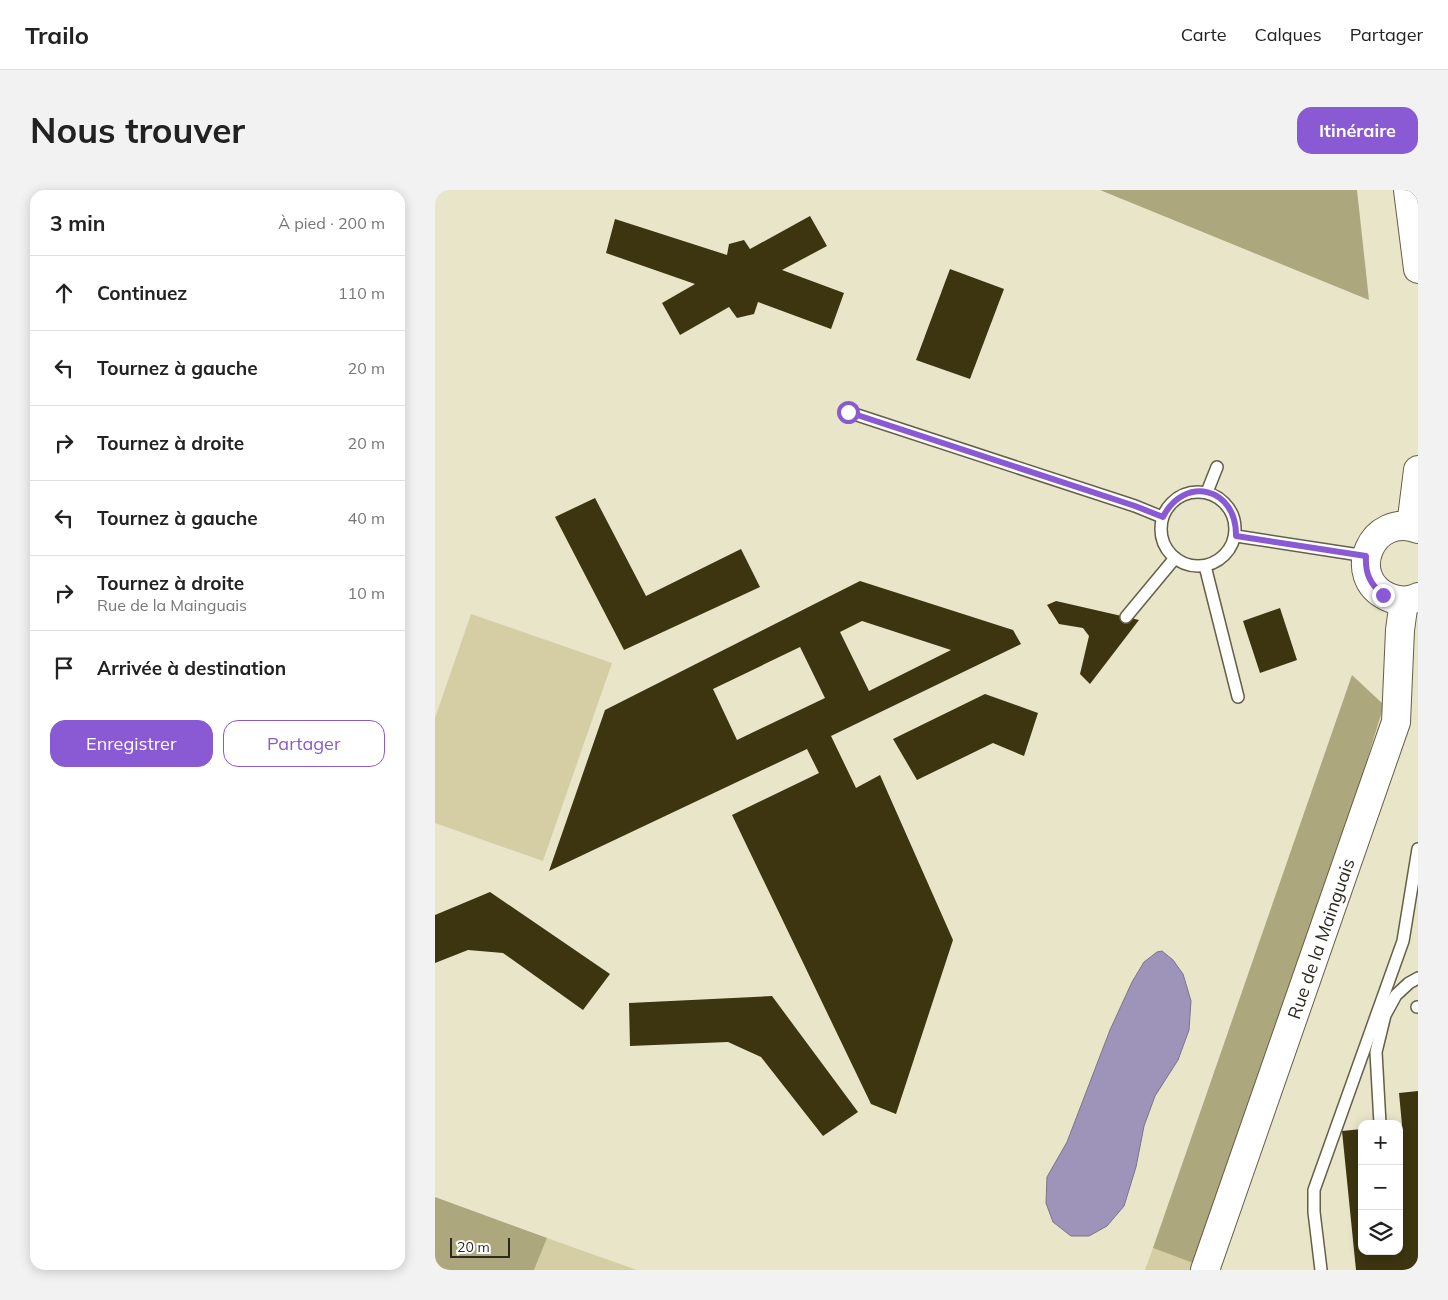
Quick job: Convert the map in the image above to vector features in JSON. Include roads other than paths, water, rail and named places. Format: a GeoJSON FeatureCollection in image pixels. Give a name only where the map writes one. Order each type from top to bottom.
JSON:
{"type":"FeatureCollection","features":[{"type":"Feature","properties":{"kind":"street"},"geometry":{"type":"LineString","coordinates":[[1408,190],[1418,269]]}},
{"type":"Feature","properties":{"kind":"street"},"geometry":{"type":"LineString","coordinates":[[1366,556],[1370,545],[1377,535],[1399,525],[1414,527],[1418,470]]}},
{"type":"Feature","properties":{"kind":"street","name":"Rue de la Mainguais"},"geometry":{"type":"LineString","coordinates":[[1205,1270],[1396,722],[1400,630],[1411,599],[1393,599],[1383,595],[1374,587],[1367,572],[1366,556]]}},
{"type":"Feature","properties":{"kind":"lane"},"geometry":{"type":"LineString","coordinates":[[848,412],[1135,506],[1163,517]]}},
{"type":"Feature","properties":{"kind":"lane"},"geometry":{"type":"LineString","coordinates":[[1207,492],[1217,467]]}},
{"type":"Feature","properties":{"kind":"lane"},"geometry":{"type":"LineString","coordinates":[[1207,492],[1227,504],[1233,513],[1236,524],[1236,536],[1225,556],[1216,563],[1205,566],[1184,564],[1167,550],[1162,540],[1163,517],[1167,507],[1175,499],[1191,493],[1207,492]]}},
{"type":"Feature","properties":{"kind":"lane"},"geometry":{"type":"LineString","coordinates":[[1236,536],[1366,556]]}},
{"type":"Feature","properties":{"kind":"lane"},"geometry":{"type":"LineString","coordinates":[[1126,617],[1175,558]]}},
{"type":"Feature","properties":{"kind":"lane"},"geometry":{"type":"LineString","coordinates":[[1205,566],[1238,697]]}},
{"type":"Feature","properties":{"kind":"lane"},"geometry":{"type":"LineString","coordinates":[[1321,1270],[1314,1212],[1314,1190],[1403,941],[1418,849]]}},
{"type":"Feature","properties":{"kind":"lane"},"geometry":{"type":"LineString","coordinates":[[1380,1120],[1376,1052],[1385,1014],[1396,995],[1409,983],[1418,978]]}}]}
